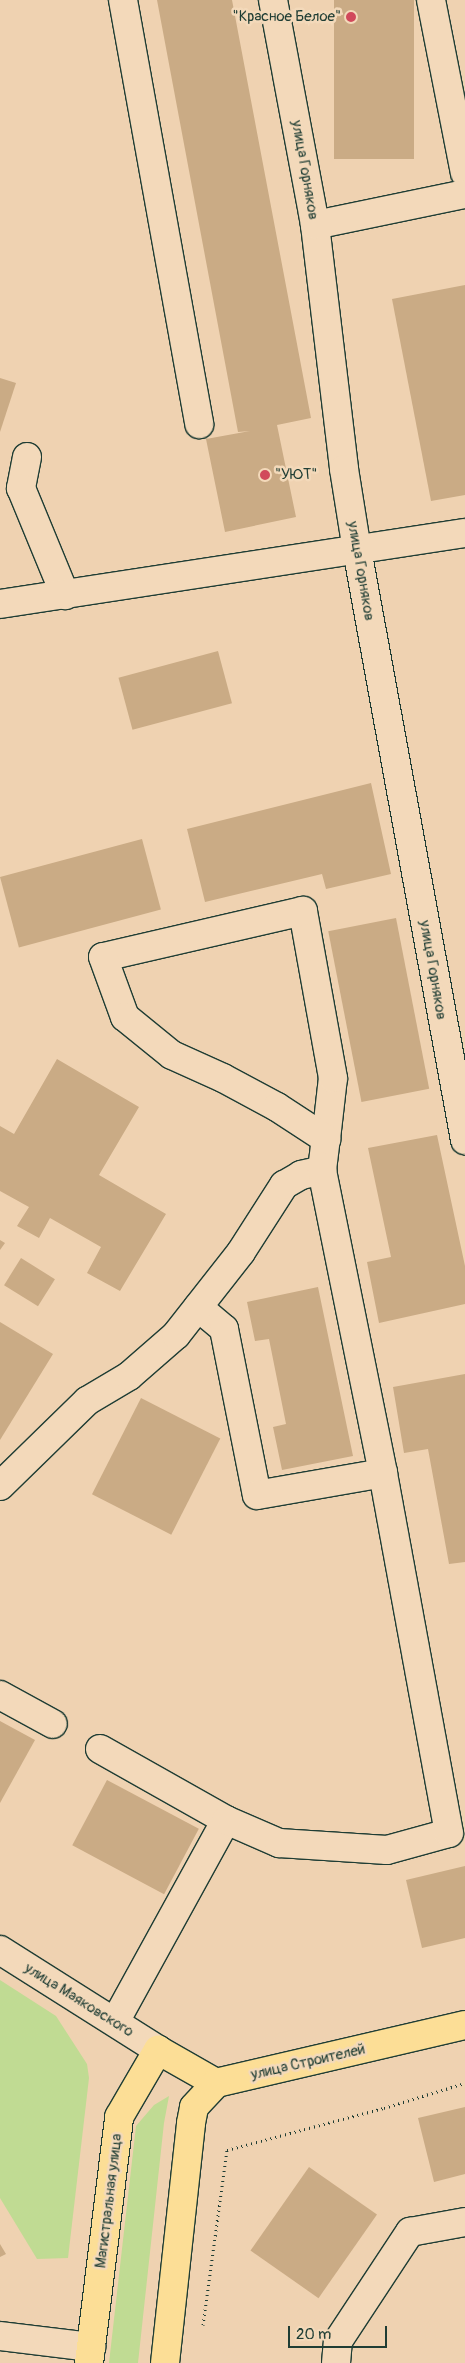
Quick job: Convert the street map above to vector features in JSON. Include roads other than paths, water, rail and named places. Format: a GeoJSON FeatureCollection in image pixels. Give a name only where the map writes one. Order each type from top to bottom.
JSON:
{"type":"FeatureCollection","features":[{"type":"Feature","properties":{"kind":"main road","name":"улица Строителей"},"geometry":{"type":"LineString","coordinates":[[216,2084],[465,2025]]}},
{"type":"Feature","properties":{"kind":"main road"},"geometry":{"type":"LineString","coordinates":[[158,2050],[216,2084],[194,2107],[191,2123],[165,2363]]}},
{"type":"Feature","properties":{"kind":"main road","name":"Магистральная улица"},"geometry":{"type":"LineString","coordinates":[[90,2355],[119,2117],[158,2050]]}},
{"type":"Feature","properties":{"kind":"street"},"geometry":{"type":"LineString","coordinates":[[123,0],[200,424]]}},
{"type":"Feature","properties":{"kind":"street","name":"улица Горняков"},"geometry":{"type":"LineString","coordinates":[[274,0],[315,225],[343,460],[357,550],[455,1034],[465,1140]]}},
{"type":"Feature","properties":{"kind":"street"},"geometry":{"type":"LineString","coordinates":[[431,0],[465,173]]}},
{"type":"Feature","properties":{"kind":"street"},"geometry":{"type":"LineString","coordinates":[[315,225],[465,194]]}},
{"type":"Feature","properties":{"kind":"street"},"geometry":{"type":"LineString","coordinates":[[28,457],[21,488],[65,595]]}},
{"type":"Feature","properties":{"kind":"street"},"geometry":{"type":"LineString","coordinates":[[0,604],[465,533]]}},
{"type":"Feature","properties":{"kind":"street"},"geometry":{"type":"LineString","coordinates":[[100,1749],[226,1820],[279,1843],[387,1850],[448,1833],[383,1473],[322,1170],[326,1139],[333,1078],[303,911],[104,957],[125,1017],[172,1055],[224,1078],[277,1107],[326,1139]]}},
{"type":"Feature","properties":{"kind":"street"},"geometry":{"type":"LineString","coordinates":[[0,1486],[87,1401],[129,1376],[176,1335],[241,1252],[284,1185],[301,1175],[322,1170]]}},
{"type":"Feature","properties":{"kind":"street"},"geometry":{"type":"LineString","coordinates":[[198,1307],[224,1329],[257,1495],[383,1473]]}},
{"type":"Feature","properties":{"kind":"street"},"geometry":{"type":"LineString","coordinates":[[0,1695],[53,1724]]}},
{"type":"Feature","properties":{"kind":"street"},"geometry":{"type":"LineString","coordinates":[[115,2022],[226,1820]]}},
{"type":"Feature","properties":{"kind":"street","name":"улица Маяковского"},"geometry":{"type":"LineString","coordinates":[[0,1950],[158,2050]]}},
{"type":"Feature","properties":{"kind":"street"},"geometry":{"type":"LineString","coordinates":[[336,2363],[338,2341],[410,2232],[465,2222]]}},
{"type":"Feature","properties":{"kind":"street"},"geometry":{"type":"LineString","coordinates":[[0,2336],[90,2355]]}},
{"type":"Feature","properties":{"kind":"place","name":"\"Красное Белое\""},"geometry":{"type":"Point","coordinates":[351,17]}},
{"type":"Feature","properties":{"kind":"place","name":"\"УЮТ\""},"geometry":{"type":"Point","coordinates":[265,475]}}]}
